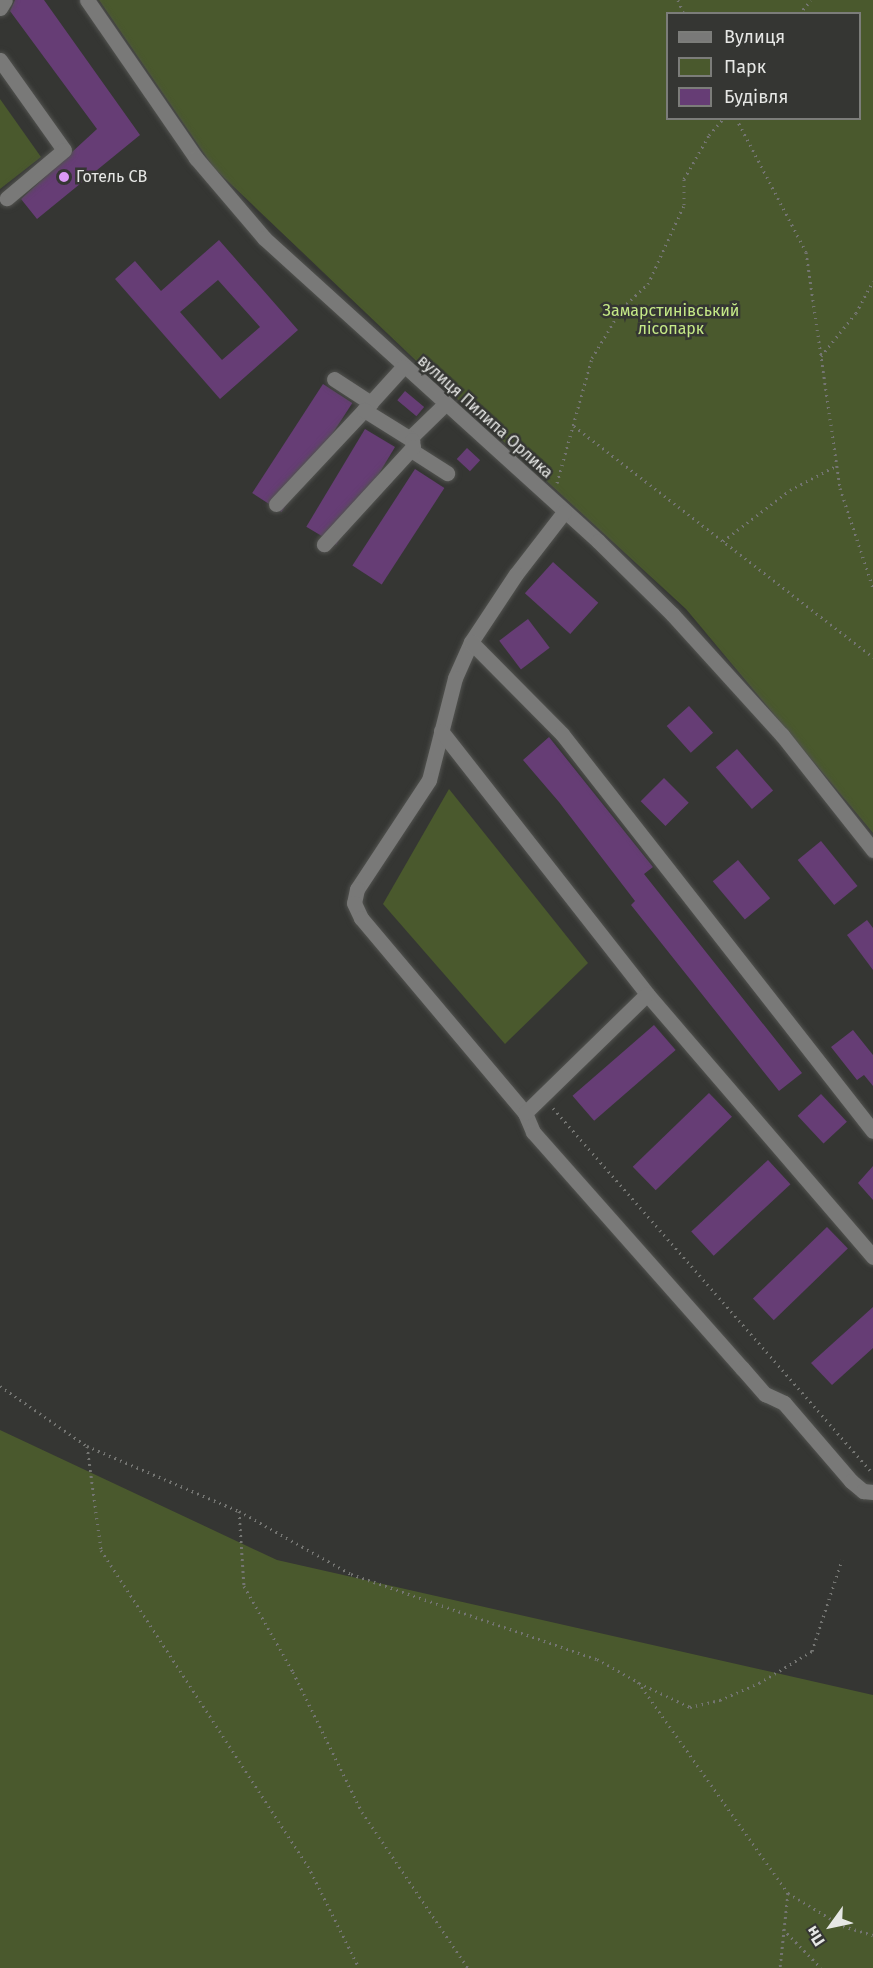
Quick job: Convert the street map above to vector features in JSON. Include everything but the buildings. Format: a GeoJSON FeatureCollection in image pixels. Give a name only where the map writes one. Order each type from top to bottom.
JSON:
{"type":"FeatureCollection","features":[{"type":"Feature","properties":{"kind":"street"},"geometry":{"type":"LineString","coordinates":[[0,8],[5,0]]}},
{"type":"Feature","properties":{"kind":"street","name":"вулиця Пилипа Орлика"},"geometry":{"type":"LineString","coordinates":[[87,0],[196,158],[264,238],[403,368],[558,507],[708,651],[782,735],[873,850]]}},
{"type":"Feature","properties":{"kind":"street"},"geometry":{"type":"LineString","coordinates":[[0,60],[64,150],[7,198]]}},
{"type":"Feature","properties":{"kind":"street"},"geometry":{"type":"LineString","coordinates":[[276,504],[403,368]]}},
{"type":"Feature","properties":{"kind":"street"},"geometry":{"type":"LineString","coordinates":[[334,379],[447,473]]}},
{"type":"Feature","properties":{"kind":"street"},"geometry":{"type":"LineString","coordinates":[[324,544],[445,404]]}},
{"type":"Feature","properties":{"kind":"street"},"geometry":{"type":"LineString","coordinates":[[558,507],[471,642],[455,678],[429,780],[357,889],[354,903],[361,918],[525,1113],[533,1131],[765,1394],[784,1404],[851,1481],[863,1491],[873,1492]]}},
{"type":"Feature","properties":{"kind":"street"},"geometry":{"type":"LineString","coordinates":[[471,642],[562,734],[873,1131]]}},
{"type":"Feature","properties":{"kind":"street"},"geometry":{"type":"LineString","coordinates":[[441,731],[647,994],[873,1257]]}},
{"type":"Feature","properties":{"kind":"street"},"geometry":{"type":"LineString","coordinates":[[525,1113],[647,994]]}},
{"type":"Feature","properties":{"kind":"path"},"geometry":{"type":"LineString","coordinates":[[801,12],[812,0]]}},
{"type":"Feature","properties":{"kind":"path"},"geometry":{"type":"LineString","coordinates":[[558,507],[574,426],[592,358],[622,308],[648,284],[684,205],[684,179],[709,135],[722,120]]}},
{"type":"Feature","properties":{"kind":"path"},"geometry":{"type":"LineString","coordinates":[[736,120],[806,252],[840,488],[873,588]]}},
{"type":"Feature","properties":{"kind":"path"},"geometry":{"type":"LineString","coordinates":[[821,356],[856,313],[873,281]]}},
{"type":"Feature","properties":{"kind":"path"},"geometry":{"type":"LineString","coordinates":[[574,426],[873,657]]}},
{"type":"Feature","properties":{"kind":"path"},"geometry":{"type":"LineString","coordinates":[[723,541],[790,490],[837,466]]}},
{"type":"Feature","properties":{"kind":"path"},"geometry":{"type":"LineString","coordinates":[[553,1108],[873,1473]]}},
{"type":"Feature","properties":{"kind":"path"},"geometry":{"type":"LineString","coordinates":[[0,1386],[87,1446],[239,1511],[351,1574],[597,1659],[690,1707],[720,1700],[759,1683],[812,1651],[842,1560]]}},
{"type":"Feature","properties":{"kind":"path"},"geometry":{"type":"LineString","coordinates":[[87,1446],[101,1550],[308,1866],[359,1968]]}},
{"type":"Feature","properties":{"kind":"path"},"geometry":{"type":"LineString","coordinates":[[239,1511],[244,1586],[293,1672],[362,1812],[468,1968]]}},
{"type":"Feature","properties":{"kind":"path"},"geometry":{"type":"LineString","coordinates":[[638,1682],[788,1893],[843,1926],[873,1935]]}},
{"type":"Feature","properties":{"kind":"path"},"geometry":{"type":"LineString","coordinates":[[780,1968],[782,1928],[788,1893]]}},
{"type":"Feature","properties":{"kind":"path"},"geometry":{"type":"LineString","coordinates":[[782,1928],[821,1968]]}},
{"type":"Feature","properties":{"kind":"green space","name":"Замарстинівський лісопарк"},"geometry":{"type":"Polygon","coordinates":[[[99,0],[873,0],[873,833],[686,609],[432,376],[214,168],[99,0]]]}},
{"type":"Feature","properties":{"kind":"green space"},"geometry":{"type":"Polygon","coordinates":[[[0,99],[41,157],[0,189],[0,99]]]}},
{"type":"Feature","properties":{"kind":"green space"},"geometry":{"type":"Polygon","coordinates":[[[449,789],[588,963],[505,1044],[383,904],[449,789]]]}},
{"type":"Feature","properties":{"kind":"green space"},"geometry":{"type":"Polygon","coordinates":[[[0,1430],[277,1560],[873,1695],[873,1968],[0,1968],[0,1430]]]}},
{"type":"Feature","properties":{"kind":"place","name":"Готель СВ"},"geometry":{"type":"Point","coordinates":[64,177]}}]}
